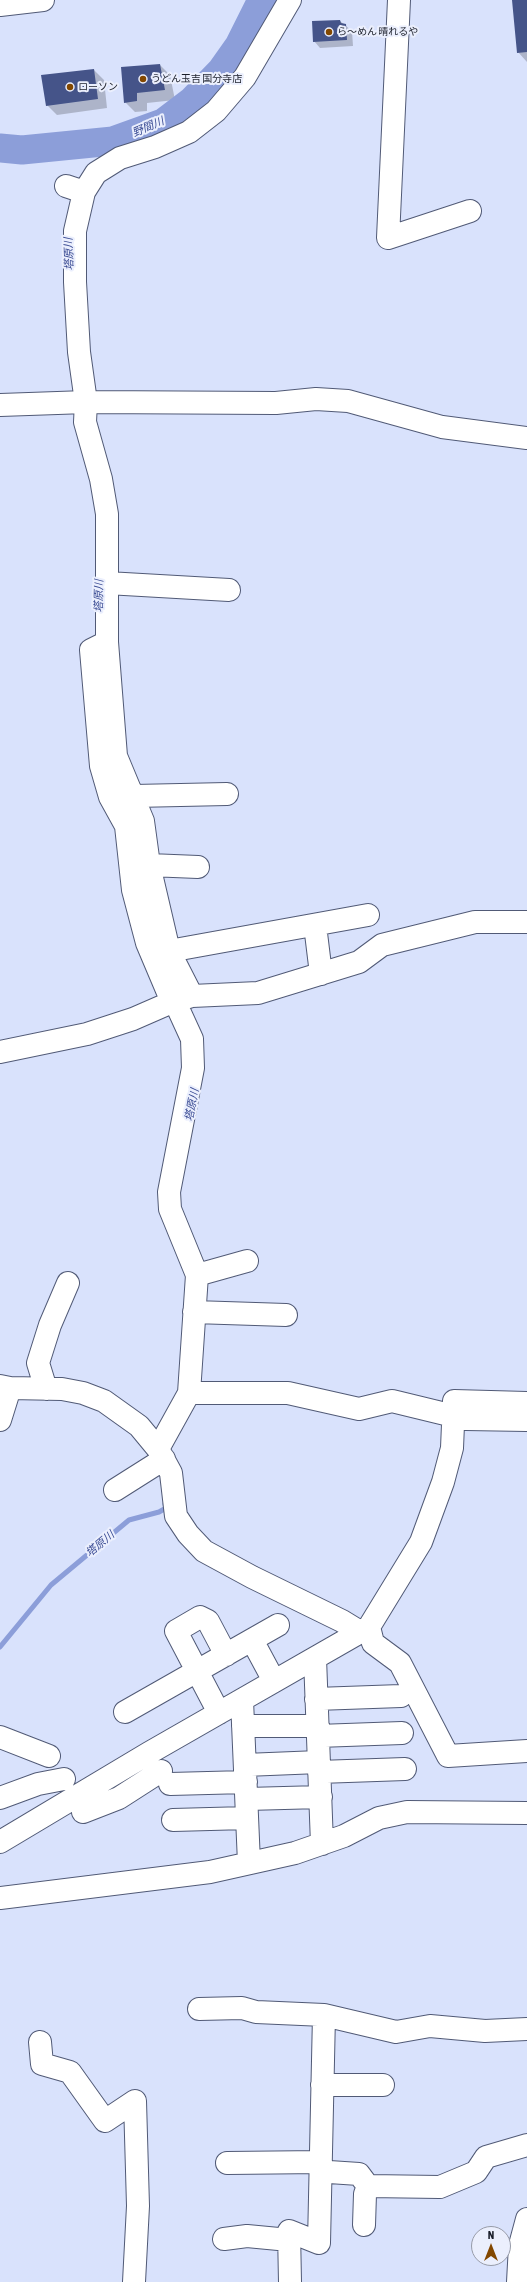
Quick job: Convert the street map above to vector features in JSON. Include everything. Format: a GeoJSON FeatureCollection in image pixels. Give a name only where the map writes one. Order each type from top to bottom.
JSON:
{"type":"FeatureCollection","features":[{"type":"Feature","properties":{"kind":"main road"},"geometry":{"type":"LineString","coordinates":[[0,5],[43,0]]}},
{"type":"Feature","properties":{"kind":"main road"},"geometry":{"type":"LineString","coordinates":[[182,999],[169,952],[149,865],[143,821],[116,756],[107,642],[107,514],[101,479],[85,422],[86,402],[79,352],[75,282],[75,189],[96,173],[120,158],[155,147],[189,132],[216,111],[245,77],[290,0]]}},
{"type":"Feature","properties":{"kind":"main road"},"geometry":{"type":"LineString","coordinates":[[399,0],[388,238],[470,211]]}},
{"type":"Feature","properties":{"kind":"main road"},"geometry":{"type":"LineString","coordinates":[[0,405],[86,402],[276,403],[316,399],[348,401],[442,427],[527,438]]}},
{"type":"Feature","properties":{"kind":"main road"},"geometry":{"type":"LineString","coordinates":[[107,583],[229,590]]}},
{"type":"Feature","properties":{"kind":"main road"},"geometry":{"type":"LineString","coordinates":[[107,642],[91,650],[101,766],[110,797],[126,826],[133,890],[147,943],[182,999]]}},
{"type":"Feature","properties":{"kind":"main road"},"geometry":{"type":"LineString","coordinates":[[110,797],[130,789],[227,794]]}},
{"type":"Feature","properties":{"kind":"main road"},"geometry":{"type":"LineString","coordinates":[[149,865],[198,867]]}},
{"type":"Feature","properties":{"kind":"main road"},"geometry":{"type":"LineString","coordinates":[[169,952],[368,915]]}},
{"type":"Feature","properties":{"kind":"main road"},"geometry":{"type":"LineString","coordinates":[[0,1052],[88,1034],[133,1019],[182,999],[258,993],[359,962],[382,945],[475,922],[527,922]]}},
{"type":"Feature","properties":{"kind":"main road"},"geometry":{"type":"LineString","coordinates":[[315,925],[321,974]]}},
{"type":"Feature","properties":{"kind":"main road"},"geometry":{"type":"LineString","coordinates":[[115,1490],[159,1459],[189,1393],[197,1275],[170,1209],[169,1192],[193,1068],[192,1039],[176,1004],[182,999]]}},
{"type":"Feature","properties":{"kind":"main road"},"geometry":{"type":"LineString","coordinates":[[197,1275],[247,1261]]}},
{"type":"Feature","properties":{"kind":"main road"},"geometry":{"type":"LineString","coordinates":[[46,1389],[38,1363],[50,1325],[68,1283]]}},
{"type":"Feature","properties":{"kind":"main road"},"geometry":{"type":"LineString","coordinates":[[194,1312],[286,1316]]}},
{"type":"Feature","properties":{"kind":"main road"},"geometry":{"type":"LineString","coordinates":[[0,1420],[5,1387],[62,1389],[83,1393],[104,1401],[139,1426],[159,1459],[171,1473],[176,1516],[188,1534],[204,1551],[252,1577],[342,1621],[364,1630],[373,1643],[400,1663],[448,1756],[527,1751]]}},
{"type":"Feature","properties":{"kind":"main road"},"geometry":{"type":"LineString","coordinates":[[189,1393],[288,1393],[359,1409],[392,1401],[466,1419],[527,1420]]}},
{"type":"Feature","properties":{"kind":"main road"},"geometry":{"type":"LineString","coordinates":[[1,1839],[364,1630],[422,1542],[444,1482],[452,1448],[454,1401],[527,1404]]}},
{"type":"Feature","properties":{"kind":"main road"},"geometry":{"type":"LineString","coordinates":[[219,1713],[176,1631],[200,1617],[208,1621],[226,1654]]}},
{"type":"Feature","properties":{"kind":"main road"},"geometry":{"type":"LineString","coordinates":[[125,1712],[278,1625]]}},
{"type":"Feature","properties":{"kind":"main road"},"geometry":{"type":"LineString","coordinates":[[252,1640],[274,1681]]}},
{"type":"Feature","properties":{"kind":"main road"},"geometry":{"type":"LineString","coordinates":[[315,1658],[322,1844]]}},
{"type":"Feature","properties":{"kind":"main road"},"geometry":{"type":"LineString","coordinates":[[316,1699],[401,1696]]}},
{"type":"Feature","properties":{"kind":"main road"},"geometry":{"type":"LineString","coordinates":[[242,1700],[249,1863]]}},
{"type":"Feature","properties":{"kind":"main road"},"geometry":{"type":"LineString","coordinates":[[244,1726],[318,1731],[402,1733]]}},
{"type":"Feature","properties":{"kind":"main road"},"geometry":{"type":"LineString","coordinates":[[0,1737],[49,1756]]}},
{"type":"Feature","properties":{"kind":"main road"},"geometry":{"type":"LineString","coordinates":[[173,1820],[246,1791],[319,1767],[405,1769]]}},
{"type":"Feature","properties":{"kind":"main road"},"geometry":{"type":"LineString","coordinates":[[83,1812],[166,1778],[246,1791],[320,1797]]}},
{"type":"Feature","properties":{"kind":"main road"},"geometry":{"type":"LineString","coordinates":[[0,1798],[38,1784],[64,1779]]}},
{"type":"Feature","properties":{"kind":"main road"},"geometry":{"type":"LineString","coordinates":[[0,1898],[177,1878],[249,1863],[295,1853],[344,1836],[380,1818],[407,1812],[527,1813]]}},
{"type":"Feature","properties":{"kind":"main road"},"geometry":{"type":"LineString","coordinates":[[200,2009],[242,2008],[256,2012],[324,2015],[396,2032],[430,2026],[485,2031],[527,2029]]}},
{"type":"Feature","properties":{"kind":"main road"},"geometry":{"type":"LineString","coordinates":[[290,2282],[289,2231],[319,2243],[325,2167],[322,2085],[324,2015]]}},
{"type":"Feature","properties":{"kind":"main road"},"geometry":{"type":"LineString","coordinates":[[40,2042],[42,2064],[70,2072],[105,2121],[136,2102],[138,2206],[134,2282]]}},
{"type":"Feature","properties":{"kind":"main road"},"geometry":{"type":"LineString","coordinates":[[322,2085],[383,2085]]}},
{"type":"Feature","properties":{"kind":"main road"},"geometry":{"type":"LineString","coordinates":[[368,2186],[440,2187],[476,2172],[486,2157],[527,2145]]}},
{"type":"Feature","properties":{"kind":"main road"},"geometry":{"type":"LineString","coordinates":[[227,2163],[325,2167],[359,2174],[368,2186]]}},
{"type":"Feature","properties":{"kind":"main road"},"geometry":{"type":"LineString","coordinates":[[364,2225],[364,2194],[368,2186]]}},
{"type":"Feature","properties":{"kind":"main road"},"geometry":{"type":"LineString","coordinates":[[515,2280],[520,2245],[527,2219]]}},
{"type":"Feature","properties":{"kind":"main road"},"geometry":{"type":"LineString","coordinates":[[224,2239],[247,2236],[289,2240]]}},
{"type":"Feature","properties":{"kind":"building"},"geometry":{"type":"Polygon","coordinates":[[[512,0],[527,0],[527,52],[517,53],[512,0]]]}},
{"type":"Feature","properties":{"kind":"building","name":"ら～めん 晴れるや"},"geometry":{"type":"Polygon","coordinates":[[[340,20],[341,23],[346,24],[347,40],[313,42],[312,21],[340,20]]]}},
{"type":"Feature","properties":{"kind":"building","name":"うどん玉吉 国分寺店"},"geometry":{"type":"Polygon","coordinates":[[[160,64],[165,90],[137,93],[137,101],[124,103],[121,67],[160,64]]]}},
{"type":"Feature","properties":{"kind":"building","name":"ローソン"},"geometry":{"type":"Polygon","coordinates":[[[94,69],[98,99],[46,106],[41,75],[94,69]]]}},
{"type":"Feature","properties":{"kind":"waterway","name":"野間川"},"geometry":{"type":"LineString","coordinates":[[0,148],[22,150],[113,141],[163,123],[192,101],[222,70],[239,46],[262,0]]}},
{"type":"Feature","properties":{"kind":"waterway","name":"塔原川"},"geometry":{"type":"LineString","coordinates":[[0,1647],[51,1585],[129,1520],[159,1512],[166,1508],[165,1504]]}},
{"type":"Feature","properties":{"kind":"place","name":"ら～めん 晴れるや"},"geometry":{"type":"Point","coordinates":[329,32]}},
{"type":"Feature","properties":{"kind":"place","name":"うどん玉吉 国分寺店"},"geometry":{"type":"Point","coordinates":[143,79]}},
{"type":"Feature","properties":{"kind":"place","name":"ローソン"},"geometry":{"type":"Point","coordinates":[70,87]}}]}
